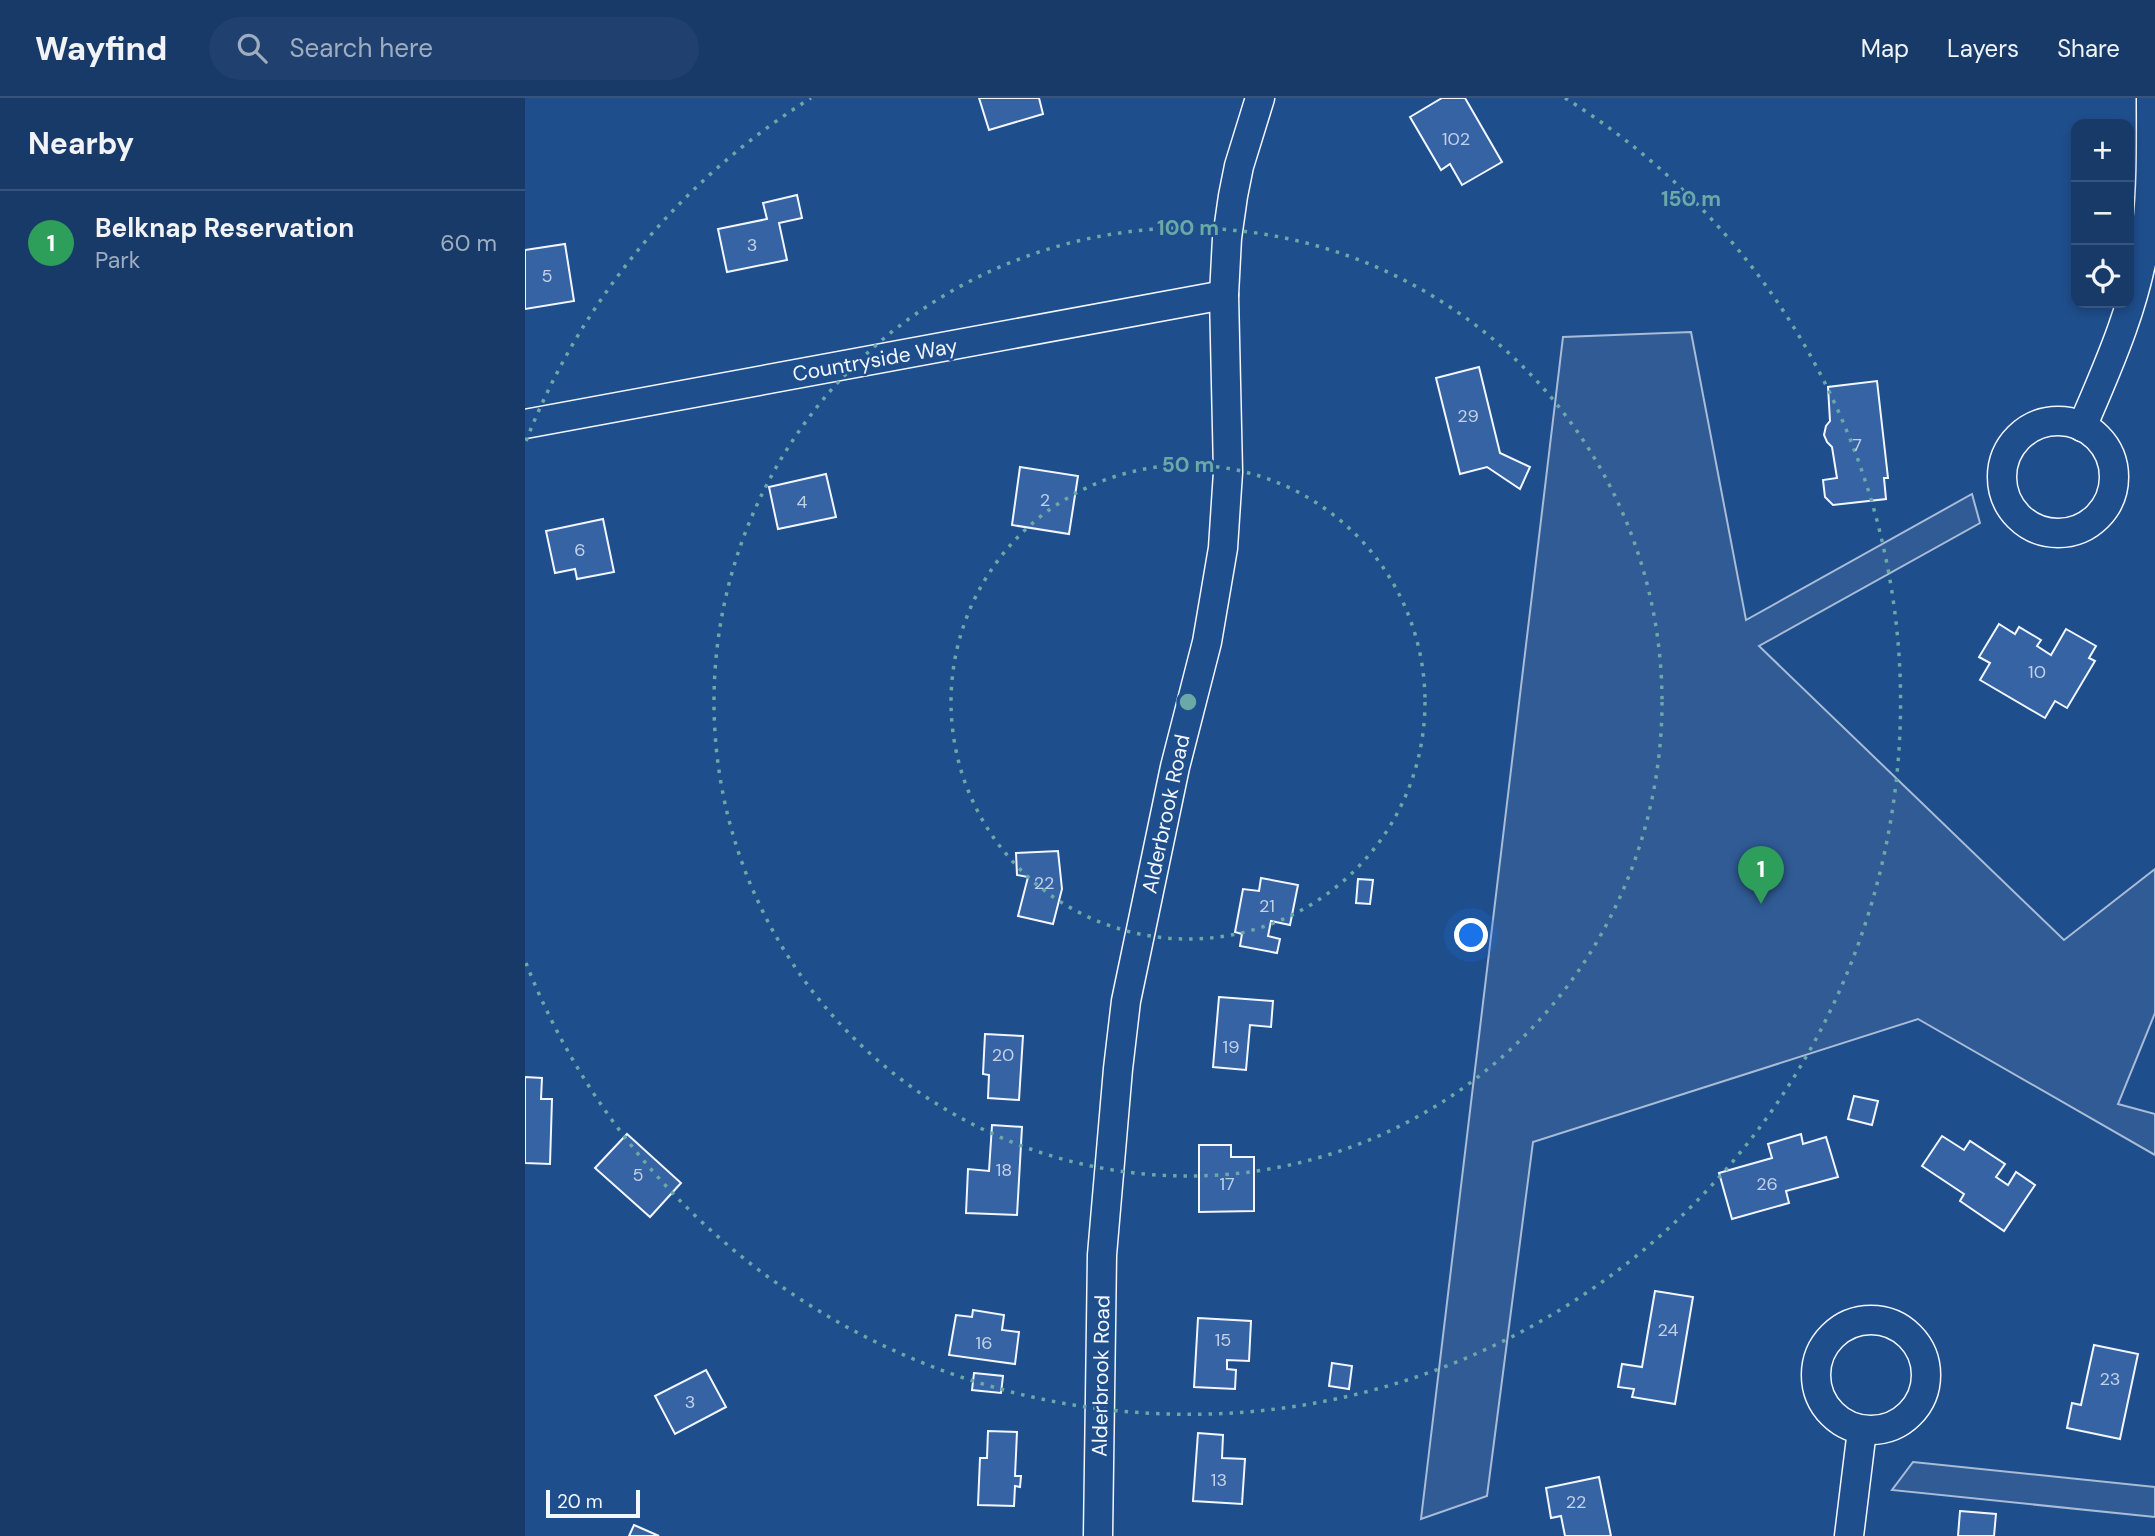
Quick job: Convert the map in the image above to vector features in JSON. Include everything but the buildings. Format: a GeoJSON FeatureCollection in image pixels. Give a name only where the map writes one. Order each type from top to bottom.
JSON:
{"type":"FeatureCollection","features":[{"type":"Feature","properties":{"kind":"street","name":"Alderbrook Road"},"geometry":{"type":"LineString","coordinates":[[1098,1536],[1103,1255],[1118,1069],[1126,1001],[1175,767],[1207,642],[1223,548],[1228,471],[1224,295],[1233,196],[1260,98]]}},
{"type":"Feature","properties":{"kind":"street"},"geometry":{"type":"LineString","coordinates":[[2082,426],[2118,340],[2141,265],[2150,198],[2151,98]]}},
{"type":"Feature","properties":{"kind":"street","name":"Countryside Way"},"geometry":{"type":"LineString","coordinates":[[525,424],[1224,295]]}},
{"type":"Feature","properties":{"kind":"street"},"geometry":{"type":"LineString","coordinates":[[1849,1536],[1862,1430]]}},
{"type":"Feature","properties":{"kind":"shaded area"},"geometry":{"type":"Polygon","coordinates":[[[1691,332],[1746,620],[1972,494],[1980,523],[1759,646],[2064,940],[2155,869],[2155,1013],[2118,1104],[2155,1114],[2155,1155],[1918,1019],[1533,1142],[1487,1496],[1421,1519],[1563,337],[1691,332]]]}},
{"type":"Feature","properties":{"kind":"shaded area"},"geometry":{"type":"Polygon","coordinates":[[[1913,1462],[2155,1487],[2155,1517],[1892,1490],[1913,1462]]]}},
{"type":"Feature","properties":{"kind":"place","name":"Belknap Reservation"},"geometry":{"type":"Point","coordinates":[1761,904]}}]}
